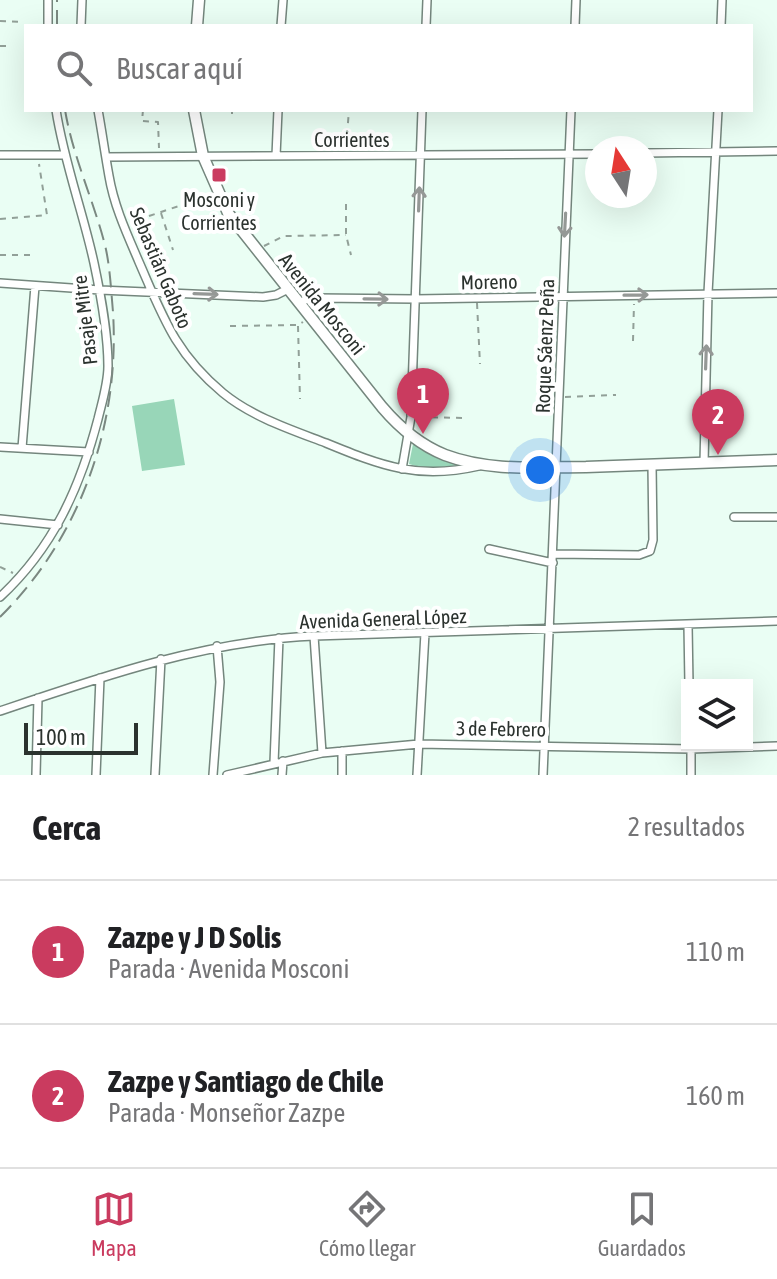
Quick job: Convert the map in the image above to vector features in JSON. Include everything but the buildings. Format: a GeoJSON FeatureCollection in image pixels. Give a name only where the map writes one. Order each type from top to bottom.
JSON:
{"type":"FeatureCollection","features":[{"type":"Feature","properties":{"kind":"street"},"geometry":{"type":"LineString","coordinates":[[48,0],[48,24]]}},
{"type":"Feature","properties":{"kind":"street"},"geometry":{"type":"LineString","coordinates":[[81,24],[82,0]]}},
{"type":"Feature","properties":{"kind":"street"},"geometry":{"type":"LineString","coordinates":[[197,24],[199,0]]}},
{"type":"Feature","properties":{"kind":"street"},"geometry":{"type":"LineString","coordinates":[[281,24],[283,0]]}},
{"type":"Feature","properties":{"kind":"street"},"geometry":{"type":"LineString","coordinates":[[426,24],[427,0]]}},
{"type":"Feature","properties":{"kind":"street"},"geometry":{"type":"LineString","coordinates":[[575,24],[576,0]]}},
{"type":"Feature","properties":{"kind":"street"},"geometry":{"type":"LineString","coordinates":[[721,24],[722,0]]}},
{"type":"Feature","properties":{"kind":"street","name":"Pasaje Mitre"},"geometry":{"type":"LineString","coordinates":[[0,597],[21,577],[69,506],[89,452],[108,367],[100,290],[56,112]]}},
{"type":"Feature","properties":{"kind":"street","name":"Sebastián Gaboto"},"geometry":{"type":"LineString","coordinates":[[98,112],[109,176],[124,226],[165,326],[200,372],[246,408],[362,458],[426,472],[485,465]]}},
{"type":"Feature","properties":{"kind":"street","name":"Avenida Mosconi"},"geometry":{"type":"LineString","coordinates":[[194,112],[203,156],[228,213],[382,407],[407,433],[442,454],[485,465],[557,467],[777,460]]}},
{"type":"Feature","properties":{"kind":"street"},"geometry":{"type":"LineString","coordinates":[[276,156],[278,112]]}},
{"type":"Feature","properties":{"kind":"street"},"geometry":{"type":"LineString","coordinates":[[402,469],[411,417],[422,112]]}},
{"type":"Feature","properties":{"kind":"street","name":"Roque Sáenz Peña"},"geometry":{"type":"LineString","coordinates":[[543,775],[571,112]]}},
{"type":"Feature","properties":{"kind":"street"},"geometry":{"type":"LineString","coordinates":[[704,463],[708,293],[718,112]]}},
{"type":"Feature","properties":{"kind":"street"},"geometry":{"type":"LineString","coordinates":[[657,153],[777,151]]}},
{"type":"Feature","properties":{"kind":"street","name":"Corrientes"},"geometry":{"type":"LineString","coordinates":[[106,157],[585,154]]}},
{"type":"Feature","properties":{"kind":"street"},"geometry":{"type":"LineString","coordinates":[[0,155],[65,155]]}},
{"type":"Feature","properties":{"kind":"street"},"geometry":{"type":"LineString","coordinates":[[0,283],[263,297],[288,289]]}},
{"type":"Feature","properties":{"kind":"street"},"geometry":{"type":"LineString","coordinates":[[22,448],[35,286]]}},
{"type":"Feature","properties":{"kind":"street","name":"Moreno"},"geometry":{"type":"LineString","coordinates":[[300,304],[317,298],[777,293]]}},
{"type":"Feature","properties":{"kind":"street"},"geometry":{"type":"LineString","coordinates":[[0,447],[89,452]]}},
{"type":"Feature","properties":{"kind":"street"},"geometry":{"type":"LineString","coordinates":[[489,549],[553,558],[639,555],[650,551],[653,540],[652,465]]}},
{"type":"Feature","properties":{"kind":"street"},"geometry":{"type":"LineString","coordinates":[[734,517],[777,517]]}},
{"type":"Feature","properties":{"kind":"street"},"geometry":{"type":"LineString","coordinates":[[0,519],[58,525]]}},
{"type":"Feature","properties":{"kind":"street","name":"Avenida General López"},"geometry":{"type":"LineString","coordinates":[[0,711],[161,659],[217,646],[279,638],[777,621]]}},
{"type":"Feature","properties":{"kind":"street"},"geometry":{"type":"LineString","coordinates":[[688,625],[689,679]]}},
{"type":"Feature","properties":{"kind":"street"},"geometry":{"type":"LineString","coordinates":[[417,775],[425,633]]}},
{"type":"Feature","properties":{"kind":"street"},"geometry":{"type":"LineString","coordinates":[[314,636],[322,753]]}},
{"type":"Feature","properties":{"kind":"street"},"geometry":{"type":"LineString","coordinates":[[279,638],[279,762],[282,775]]}},
{"type":"Feature","properties":{"kind":"street"},"geometry":{"type":"LineString","coordinates":[[213,775],[220,682],[217,646]]}},
{"type":"Feature","properties":{"kind":"street"},"geometry":{"type":"LineString","coordinates":[[155,775],[161,659]]}},
{"type":"Feature","properties":{"kind":"street"},"geometry":{"type":"LineString","coordinates":[[96,775],[100,678]]}},
{"type":"Feature","properties":{"kind":"street"},"geometry":{"type":"LineString","coordinates":[[36,775],[38,698]]}},
{"type":"Feature","properties":{"kind":"street","name":"3 de Febrero"},"geometry":{"type":"LineString","coordinates":[[227,775],[322,753],[419,744],[681,747]]}},
{"type":"Feature","properties":{"kind":"street","name":"3 de Febrero"},"geometry":{"type":"LineString","coordinates":[[753,746],[777,746]]}},
{"type":"Feature","properties":{"kind":"street"},"geometry":{"type":"LineString","coordinates":[[342,751],[342,775]]}},
{"type":"Feature","properties":{"kind":"street"},"geometry":{"type":"LineString","coordinates":[[691,751],[691,775]]}},
{"type":"Feature","properties":{"kind":"path"},"geometry":{"type":"LineString","coordinates":[[0,21],[21,22]]}},
{"type":"Feature","properties":{"kind":"path"},"geometry":{"type":"LineString","coordinates":[[0,46],[8,46]]}},
{"type":"Feature","properties":{"kind":"path"},"geometry":{"type":"LineString","coordinates":[[143,112],[142,121],[158,122],[160,157]]}},
{"type":"Feature","properties":{"kind":"path"},"geometry":{"type":"LineString","coordinates":[[346,156],[349,112]]}},
{"type":"Feature","properties":{"kind":"path"},"geometry":{"type":"LineString","coordinates":[[0,219],[47,215],[38,157]]}},
{"type":"Feature","properties":{"kind":"path"},"geometry":{"type":"LineString","coordinates":[[149,216],[217,193]]}},
{"type":"Feature","properties":{"kind":"path"},"geometry":{"type":"LineString","coordinates":[[346,204],[346,235],[351,255]]}},
{"type":"Feature","properties":{"kind":"path"},"geometry":{"type":"LineString","coordinates":[[160,212],[173,250]]}},
{"type":"Feature","properties":{"kind":"path"},"geometry":{"type":"LineString","coordinates":[[255,249],[284,236],[346,235]]}},
{"type":"Feature","properties":{"kind":"path"},"geometry":{"type":"LineString","coordinates":[[0,255],[35,255]]}},
{"type":"Feature","properties":{"kind":"path"},"geometry":{"type":"LineString","coordinates":[[633,341],[634,295]]}},
{"type":"Feature","properties":{"kind":"path"},"geometry":{"type":"LineString","coordinates":[[476,298],[480,364]]}},
{"type":"Feature","properties":{"kind":"path"},"geometry":{"type":"LineString","coordinates":[[230,326],[298,325],[311,318]]}},
{"type":"Feature","properties":{"kind":"path"},"geometry":{"type":"LineString","coordinates":[[298,325],[300,399]]}},
{"type":"Feature","properties":{"kind":"path"},"geometry":{"type":"LineString","coordinates":[[560,397],[616,395]]}},
{"type":"Feature","properties":{"kind":"path"},"geometry":{"type":"LineString","coordinates":[[411,417],[465,418]]}},
{"type":"Feature","properties":{"kind":"path"},"geometry":{"type":"LineString","coordinates":[[0,567],[21,577]]}},
{"type":"Feature","properties":{"kind":"green space"},"geometry":{"type":"Polygon","coordinates":[[[174,399],[185,465],[142,471],[132,406],[174,399]]]}},
{"type":"Feature","properties":{"kind":"green space"},"geometry":{"type":"Polygon","coordinates":[[[413,444],[460,465],[427,469],[409,464],[413,444]]]}},
{"type":"Feature","properties":{"kind":"railway"},"geometry":{"type":"LineString","coordinates":[[57,0],[57,24]]}},
{"type":"Feature","properties":{"kind":"railway"},"geometry":{"type":"LineString","coordinates":[[0,617],[28,586],[73,515],[90,476],[110,396],[113,312],[108,261],[65,112]]}},
{"type":"Feature","properties":{"kind":"place","name":"Mosconi y Corrientes"},"geometry":{"type":"Point","coordinates":[219,175]}},
{"type":"Feature","properties":{"kind":"place","name":"Zazpe y J D Solis"},"geometry":{"type":"Point","coordinates":[423,434]}},
{"type":"Feature","properties":{"kind":"place","name":"Zazpe y Santiago de Chile"},"geometry":{"type":"Point","coordinates":[718,455]}}]}
